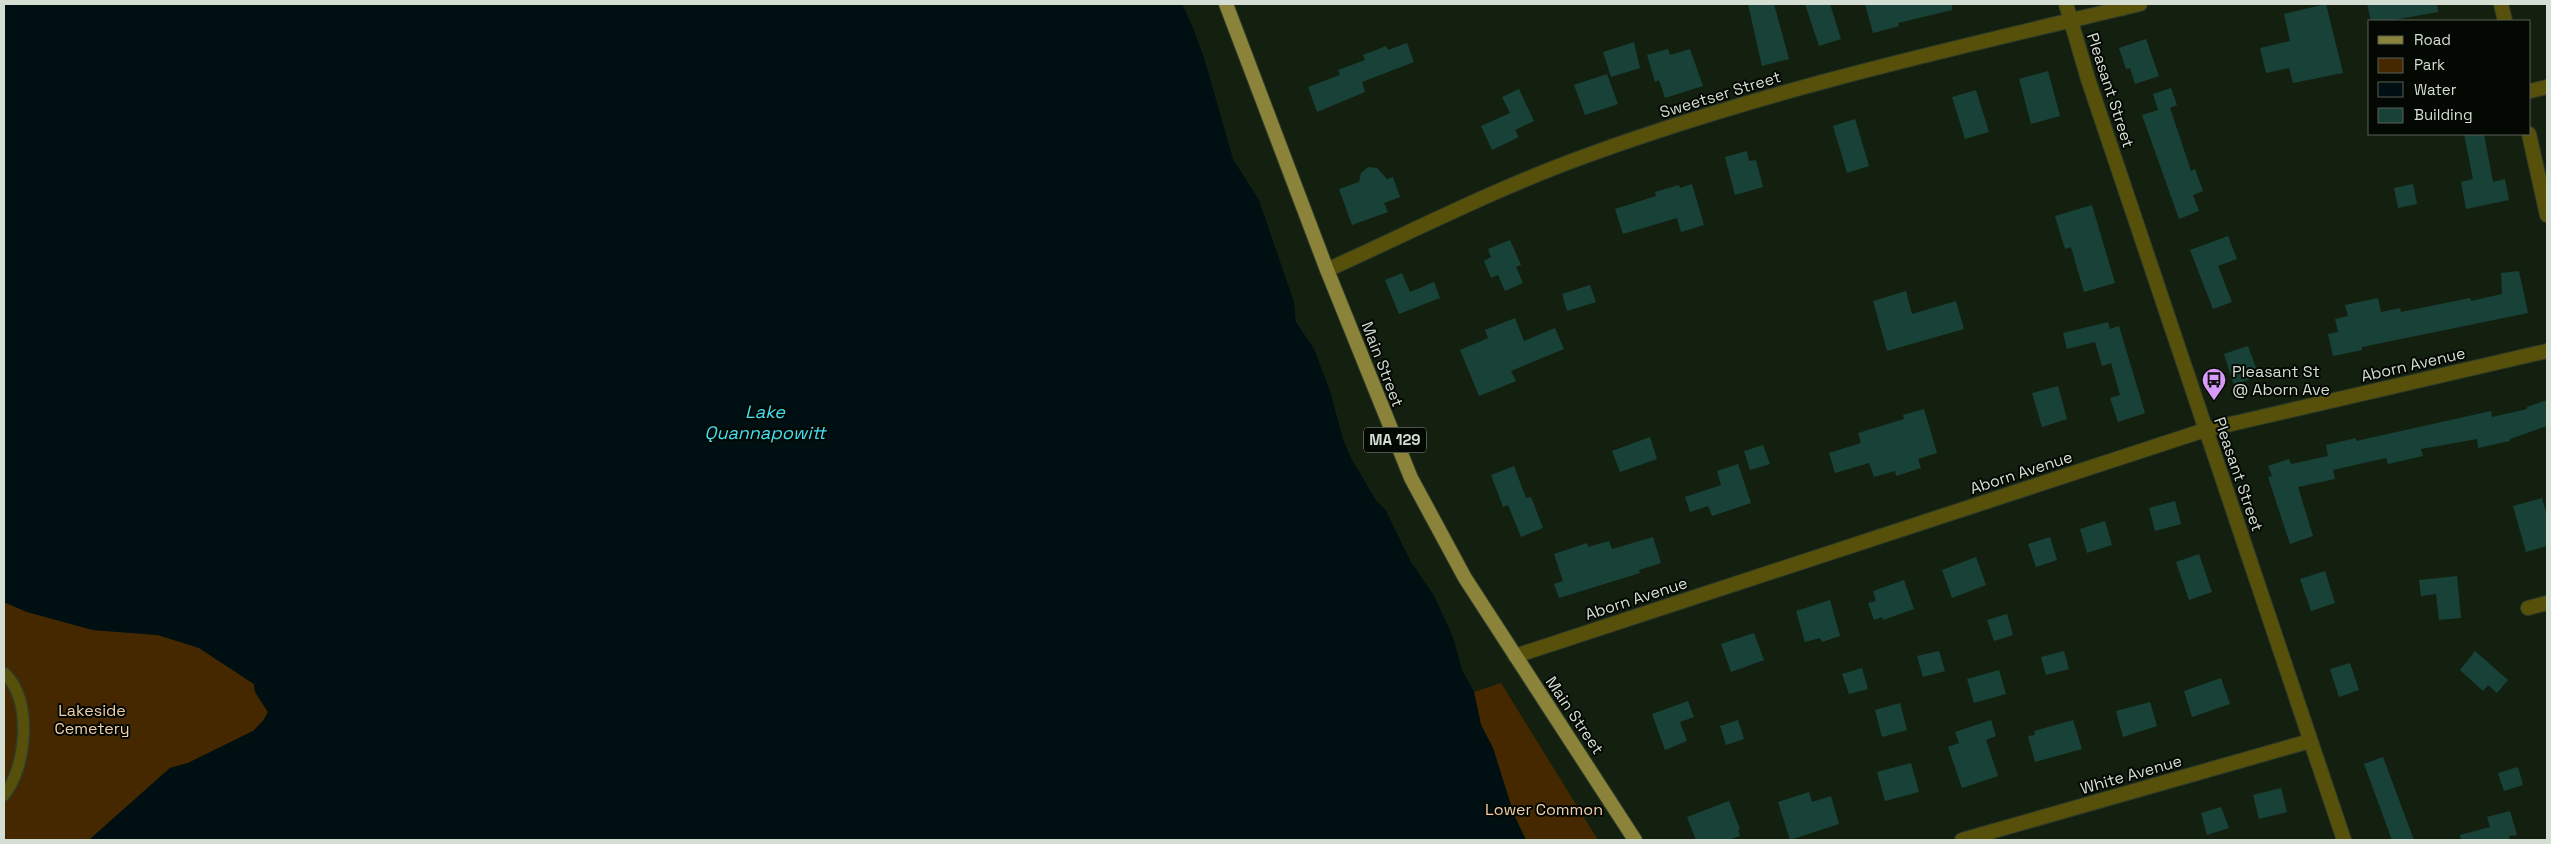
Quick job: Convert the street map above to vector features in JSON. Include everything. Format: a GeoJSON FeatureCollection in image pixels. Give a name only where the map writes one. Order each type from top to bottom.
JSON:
{"type":"FeatureCollection","features":[{"type":"Feature","properties":{"kind":"main road","name":"Main Street"},"geometry":{"type":"LineString","coordinates":[[1226,4],[1327,270],[1387,422],[1415,487],[1461,572],[1635,840]]}},
{"type":"Feature","properties":{"kind":"street","name":"Pleasant Street"},"geometry":{"type":"LineString","coordinates":[[2066,4],[2205,430],[2344,840]]}},
{"type":"Feature","properties":{"kind":"street","name":"Sweetser Street"},"geometry":{"type":"LineString","coordinates":[[1327,270],[1535,175],[1594,153],[1841,75],[2140,4]]}},
{"type":"Feature","properties":{"kind":"street"},"geometry":{"type":"LineString","coordinates":[[2502,4],[2505,20]]}},
{"type":"Feature","properties":{"kind":"street"},"geometry":{"type":"LineString","coordinates":[[2531,91],[2547,87]]}},
{"type":"Feature","properties":{"kind":"street"},"geometry":{"type":"LineString","coordinates":[[2529,135],[2547,215]]}},
{"type":"Feature","properties":{"kind":"street","name":"Aborn Avenue"},"geometry":{"type":"LineString","coordinates":[[1515,656],[2205,430],[2547,350]]}},
{"type":"Feature","properties":{"kind":"street"},"geometry":{"type":"LineString","coordinates":[[2528,608],[2547,603]]}},
{"type":"Feature","properties":{"kind":"street","name":"White Avenue"},"geometry":{"type":"LineString","coordinates":[[1962,840],[2310,741]]}},
{"type":"Feature","properties":{"kind":"lane"},"geometry":{"type":"LineString","coordinates":[[4,673],[17,691],[23,714],[19,760],[5,793]]}},
{"type":"Feature","properties":{"kind":"green space","name":"Lakeside Cemetery"},"geometry":{"type":"Polygon","coordinates":[[[4,602],[27,612],[93,630],[158,635],[199,648],[254,684],[255,692],[268,712],[263,721],[253,731],[188,763],[170,768],[89,840],[4,840],[4,602]]]}},
{"type":"Feature","properties":{"kind":"green space","name":"Lower Common"},"geometry":{"type":"Polygon","coordinates":[[[1501,683],[1598,840],[1526,840],[1514,815],[1493,748],[1481,725],[1474,692],[1501,683]]]}},
{"type":"Feature","properties":{"kind":"water","name":"Lake Quannapowitt"},"geometry":{"type":"Polygon","coordinates":[[[4,4],[1182,4],[1205,61],[1233,159],[1259,200],[1294,302],[1296,322],[1314,349],[1330,391],[1343,439],[1351,458],[1377,502],[1385,509],[1411,562],[1433,594],[1443,615],[1453,637],[1462,670],[1474,692],[1481,725],[1493,748],[1514,815],[1526,840],[89,840],[170,768],[188,763],[253,731],[263,721],[268,712],[255,692],[254,684],[199,648],[158,635],[93,630],[27,612],[4,602],[4,4]]]}},
{"type":"Feature","properties":{"kind":"building"},"geometry":{"type":"Polygon","coordinates":[[[1748,4],[1774,4],[1789,59],[1762,66],[1748,4]]]}},
{"type":"Feature","properties":{"kind":"building"},"geometry":{"type":"Polygon","coordinates":[[[1805,4],[1830,4],[1841,39],[1819,46],[1805,4]]]}},
{"type":"Feature","properties":{"kind":"building"},"geometry":{"type":"Polygon","coordinates":[[[1865,4],[1952,4],[1952,10],[1898,23],[1899,26],[1873,33],[1865,4]]]}},
{"type":"Feature","properties":{"kind":"building"},"geometry":{"type":"Polygon","coordinates":[[[2326,4],[2343,73],[2293,83],[2289,68],[2266,73],[2260,48],[2290,41],[2284,14],[2326,4]]]}},
{"type":"Feature","properties":{"kind":"building"},"geometry":{"type":"Polygon","coordinates":[[[2367,4],[2437,4],[2438,12],[2394,20],[2371,20],[2367,4]]]}},
{"type":"Feature","properties":{"kind":"building"},"geometry":{"type":"Polygon","coordinates":[[[2146,39],[2159,76],[2135,84],[2130,68],[2126,69],[2119,48],[2146,39]]]}},
{"type":"Feature","properties":{"kind":"building"},"geometry":{"type":"Polygon","coordinates":[[[1634,42],[1640,68],[1611,77],[1603,52],[1634,42]]]}},
{"type":"Feature","properties":{"kind":"building"},"geometry":{"type":"Polygon","coordinates":[[[1407,43],[1414,62],[1362,82],[1365,92],[1317,112],[1308,87],[1340,75],[1338,70],[1365,60],[1363,55],[1386,46],[1388,50],[1407,43]]]}},
{"type":"Feature","properties":{"kind":"building"},"geometry":{"type":"Polygon","coordinates":[[[1668,49],[1670,55],[1690,49],[1703,86],[1665,98],[1659,80],[1655,82],[1647,55],[1668,49]]]}},
{"type":"Feature","properties":{"kind":"building"},"geometry":{"type":"Polygon","coordinates":[[[2048,71],[2060,116],[2031,124],[2019,79],[2048,71]]]}},
{"type":"Feature","properties":{"kind":"building"},"geometry":{"type":"Polygon","coordinates":[[[1607,74],[1618,104],[1585,115],[1574,85],[1607,74]]]}},
{"type":"Feature","properties":{"kind":"building"},"geometry":{"type":"Polygon","coordinates":[[[2171,88],[2177,105],[2170,108],[2191,171],[2195,169],[2203,191],[2193,195],[2199,211],[2179,219],[2142,115],[2158,110],[2153,94],[2171,88]]]}},
{"type":"Feature","properties":{"kind":"building"},"geometry":{"type":"Polygon","coordinates":[[[1519,89],[1534,121],[1515,130],[1519,137],[1492,150],[1481,126],[1510,113],[1502,97],[1519,89]]]}},
{"type":"Feature","properties":{"kind":"building"},"geometry":{"type":"Polygon","coordinates":[[[1976,90],[1989,132],[1965,139],[1952,97],[1976,90]]]}},
{"type":"Feature","properties":{"kind":"building"},"geometry":{"type":"Polygon","coordinates":[[[1855,119],[1869,166],[1847,173],[1833,126],[1855,119]]]}},
{"type":"Feature","properties":{"kind":"building"},"geometry":{"type":"Polygon","coordinates":[[[2464,135],[2484,135],[2493,182],[2505,179],[2509,200],[2466,209],[2461,182],[2473,179],[2464,135]]]}},
{"type":"Feature","properties":{"kind":"building"},"geometry":{"type":"Polygon","coordinates":[[[1747,151],[1749,161],[1756,160],[1763,187],[1735,195],[1725,157],[1747,151]]]}},
{"type":"Feature","properties":{"kind":"building"},"geometry":{"type":"Polygon","coordinates":[[[1368,167],[1377,168],[1387,179],[1393,177],[1400,197],[1384,203],[1388,212],[1352,225],[1339,189],[1359,182],[1361,173],[1368,167]]]}},
{"type":"Feature","properties":{"kind":"building"},"geometry":{"type":"Polygon","coordinates":[[[1692,184],[1704,225],[1681,232],[1677,218],[1623,234],[1615,209],[1656,196],[1655,192],[1679,185],[1680,188],[1692,184]]]}},
{"type":"Feature","properties":{"kind":"building"},"geometry":{"type":"Polygon","coordinates":[[[2413,184],[2417,204],[2398,208],[2394,188],[2413,184]]]}},
{"type":"Feature","properties":{"kind":"building"},"geometry":{"type":"Polygon","coordinates":[[[2092,205],[2115,283],[2084,292],[2071,247],[2065,249],[2055,216],[2092,205]]]}},
{"type":"Feature","properties":{"kind":"building"},"geometry":{"type":"Polygon","coordinates":[[[2228,236],[2237,259],[2218,266],[2232,302],[2213,309],[2190,250],[2228,236]]]}},
{"type":"Feature","properties":{"kind":"building"},"geometry":{"type":"Polygon","coordinates":[[[1510,240],[1521,265],[1516,267],[1523,283],[1505,291],[1498,275],[1491,278],[1484,261],[1491,257],[1488,249],[1510,240]]]}},
{"type":"Feature","properties":{"kind":"building"},"geometry":{"type":"Polygon","coordinates":[[[2519,271],[2528,313],[2362,347],[2362,350],[2333,356],[2328,334],[2338,332],[2335,319],[2348,316],[2345,305],[2378,298],[2381,312],[2400,308],[2401,312],[2470,298],[2471,301],[2502,294],[2501,273],[2519,271]]]}},
{"type":"Feature","properties":{"kind":"building"},"geometry":{"type":"Polygon","coordinates":[[[1402,273],[1410,292],[1434,282],[1440,298],[1399,314],[1385,280],[1402,273]]]}},
{"type":"Feature","properties":{"kind":"building"},"geometry":{"type":"Polygon","coordinates":[[[1590,285],[1596,302],[1567,311],[1562,294],[1590,285]]]}},
{"type":"Feature","properties":{"kind":"building"},"geometry":{"type":"Polygon","coordinates":[[[1906,291],[1912,314],[1956,301],[1964,329],[1887,351],[1873,301],[1906,291]]]}},
{"type":"Feature","properties":{"kind":"building"},"geometry":{"type":"Polygon","coordinates":[[[1515,318],[1524,341],[1555,328],[1564,349],[1511,371],[1516,381],[1479,396],[1460,350],[1488,338],[1485,330],[1515,318]]]}},
{"type":"Feature","properties":{"kind":"building"},"geometry":{"type":"Polygon","coordinates":[[[2108,322],[2110,329],[2119,326],[2145,413],[2118,422],[2110,398],[2120,395],[2111,363],[2102,366],[2095,342],[2067,349],[2063,333],[2108,322]]]}},
{"type":"Feature","properties":{"kind":"building"},"geometry":{"type":"Polygon","coordinates":[[[2248,346],[2259,376],[2234,385],[2224,354],[2248,346]]]}},
{"type":"Feature","properties":{"kind":"building"},"geometry":{"type":"Polygon","coordinates":[[[2058,386],[2067,419],[2042,427],[2032,393],[2058,386]]]}},
{"type":"Feature","properties":{"kind":"building"},"geometry":{"type":"Polygon","coordinates":[[[2547,400],[2547,426],[2510,439],[2510,441],[2478,448],[2477,439],[2421,449],[2423,456],[2388,464],[2386,458],[2333,470],[2335,479],[2298,487],[2313,536],[2290,544],[2268,477],[2272,476],[2268,466],[2289,459],[2291,464],[2328,456],[2326,445],[2356,438],[2356,441],[2491,411],[2492,417],[2527,409],[2527,407],[2547,400]]]}},
{"type":"Feature","properties":{"kind":"building"},"geometry":{"type":"Polygon","coordinates":[[[1924,409],[1937,453],[1918,459],[1921,468],[1896,476],[1895,471],[1874,477],[1869,463],[1835,473],[1829,453],[1861,443],[1858,433],[1904,419],[1903,415],[1924,409]]]}},
{"type":"Feature","properties":{"kind":"building"},"geometry":{"type":"Polygon","coordinates":[[[1650,437],[1657,459],[1620,472],[1612,451],[1650,437]]]}},
{"type":"Feature","properties":{"kind":"building"},"geometry":{"type":"Polygon","coordinates":[[[1763,445],[1770,464],[1750,470],[1744,451],[1763,445]]]}},
{"type":"Feature","properties":{"kind":"building"},"geometry":{"type":"Polygon","coordinates":[[[1738,464],[1751,503],[1712,516],[1708,506],[1690,512],[1685,497],[1721,485],[1717,471],[1738,464]]]}},
{"type":"Feature","properties":{"kind":"building"},"geometry":{"type":"Polygon","coordinates":[[[1514,466],[1526,498],[1531,497],[1543,528],[1521,537],[1508,505],[1503,507],[1491,475],[1514,466]]]}},
{"type":"Feature","properties":{"kind":"building"},"geometry":{"type":"Polygon","coordinates":[[[2542,498],[2547,516],[2547,546],[2526,552],[2513,506],[2542,498]]]}},
{"type":"Feature","properties":{"kind":"building"},"geometry":{"type":"Polygon","coordinates":[[[2175,501],[2181,524],[2155,531],[2149,508],[2175,501]]]}},
{"type":"Feature","properties":{"kind":"building"},"geometry":{"type":"Polygon","coordinates":[[[2105,521],[2112,545],[2087,553],[2080,529],[2105,521]]]}},
{"type":"Feature","properties":{"kind":"building"},"geometry":{"type":"Polygon","coordinates":[[[1653,537],[1661,563],[1639,570],[1640,573],[1559,598],[1554,584],[1563,581],[1554,554],[1587,543],[1588,547],[1609,541],[1612,549],[1653,537]]]}},
{"type":"Feature","properties":{"kind":"building"},"geometry":{"type":"Polygon","coordinates":[[[2050,537],[2057,560],[2036,567],[2028,544],[2050,537]]]}},
{"type":"Feature","properties":{"kind":"building"},"geometry":{"type":"Polygon","coordinates":[[[2199,554],[2212,592],[2189,600],[2176,562],[2199,554]]]}},
{"type":"Feature","properties":{"kind":"building"},"geometry":{"type":"Polygon","coordinates":[[[1976,557],[1986,585],[1952,598],[1942,570],[1976,557]]]}},
{"type":"Feature","properties":{"kind":"building"},"geometry":{"type":"Polygon","coordinates":[[[2325,571],[2335,603],[2311,611],[2300,579],[2325,571]]]}},
{"type":"Feature","properties":{"kind":"building"},"geometry":{"type":"Polygon","coordinates":[[[2457,576],[2461,618],[2439,620],[2436,594],[2421,596],[2419,580],[2457,576]]]}},
{"type":"Feature","properties":{"kind":"building"},"geometry":{"type":"Polygon","coordinates":[[[1904,580],[1914,609],[1883,620],[1882,617],[1874,620],[1868,603],[1876,601],[1873,591],[1904,580]]]}},
{"type":"Feature","properties":{"kind":"building"},"geometry":{"type":"Polygon","coordinates":[[[1830,600],[1840,636],[1822,642],[1820,638],[1805,642],[1796,611],[1830,600]]]}},
{"type":"Feature","properties":{"kind":"building"},"geometry":{"type":"Polygon","coordinates":[[[2007,614],[2013,635],[1994,641],[1987,620],[2007,614]]]}},
{"type":"Feature","properties":{"kind":"building"},"geometry":{"type":"Polygon","coordinates":[[[1754,633],[1764,660],[1731,672],[1721,644],[1754,633]]]}},
{"type":"Feature","properties":{"kind":"building"},"geometry":{"type":"Polygon","coordinates":[[[1939,651],[1945,671],[1923,677],[1917,656],[1939,651]]]}},
{"type":"Feature","properties":{"kind":"building"},"geometry":{"type":"Polygon","coordinates":[[[2064,651],[2069,669],[2046,675],[2041,657],[2064,651]]]}},
{"type":"Feature","properties":{"kind":"building"},"geometry":{"type":"Polygon","coordinates":[[[2475,651],[2508,680],[2497,693],[2488,685],[2483,691],[2460,670],[2475,651]]]}},
{"type":"Feature","properties":{"kind":"building"},"geometry":{"type":"Polygon","coordinates":[[[2350,663],[2359,690],[2339,697],[2330,669],[2350,663]]]}},
{"type":"Feature","properties":{"kind":"building"},"geometry":{"type":"Polygon","coordinates":[[[1862,668],[1868,689],[1849,694],[1842,674],[1862,668]]]}},
{"type":"Feature","properties":{"kind":"building"},"geometry":{"type":"Polygon","coordinates":[[[1999,670],[2006,694],[1974,703],[1967,679],[1999,670]]]}},
{"type":"Feature","properties":{"kind":"building"},"geometry":{"type":"Polygon","coordinates":[[[2221,678],[2230,704],[2192,717],[2184,691],[2221,678]]]}},
{"type":"Feature","properties":{"kind":"building"},"geometry":{"type":"Polygon","coordinates":[[[1688,701],[1694,717],[1680,722],[1687,741],[1665,750],[1652,714],[1688,701]]]}},
{"type":"Feature","properties":{"kind":"building"},"geometry":{"type":"Polygon","coordinates":[[[2150,702],[2157,726],[2123,737],[2116,711],[2150,702]]]}},
{"type":"Feature","properties":{"kind":"building"},"geometry":{"type":"Polygon","coordinates":[[[1900,703],[1907,730],[1882,737],[1875,710],[1900,703]]]}},
{"type":"Feature","properties":{"kind":"building"},"geometry":{"type":"Polygon","coordinates":[[[1738,720],[1744,739],[1726,745],[1720,726],[1738,720]]]}},
{"type":"Feature","properties":{"kind":"building"},"geometry":{"type":"Polygon","coordinates":[[[1991,720],[1996,736],[1986,740],[1998,776],[1962,788],[1948,747],[1959,743],[1955,732],[1991,720]]]}},
{"type":"Feature","properties":{"kind":"building"},"geometry":{"type":"Polygon","coordinates":[[[2073,720],[2082,749],[2035,762],[2028,736],[2035,735],[2034,731],[2073,720]]]}},
{"type":"Feature","properties":{"kind":"building"},"geometry":{"type":"Polygon","coordinates":[[[2383,757],[2414,840],[2392,840],[2364,764],[2383,757]]]}},
{"type":"Feature","properties":{"kind":"building"},"geometry":{"type":"Polygon","coordinates":[[[1911,763],[1919,792],[1885,801],[1877,772],[1911,763]]]}},
{"type":"Feature","properties":{"kind":"building"},"geometry":{"type":"Polygon","coordinates":[[[2518,767],[2523,785],[2504,791],[2498,773],[2518,767]]]}},
{"type":"Feature","properties":{"kind":"building"},"geometry":{"type":"Polygon","coordinates":[[[2281,788],[2287,812],[2259,819],[2253,795],[2281,788]]]}},
{"type":"Feature","properties":{"kind":"building"},"geometry":{"type":"Polygon","coordinates":[[[1809,792],[1812,802],[1831,796],[1839,824],[1790,840],[1778,802],[1809,792]]]}},
{"type":"Feature","properties":{"kind":"building"},"geometry":{"type":"Polygon","coordinates":[[[1729,801],[1740,829],[1738,830],[1740,836],[1728,840],[1696,840],[1687,817],[1729,801]]]}},
{"type":"Feature","properties":{"kind":"building"},"geometry":{"type":"Polygon","coordinates":[[[2221,807],[2229,828],[2207,835],[2201,813],[2221,807]]]}},
{"type":"Feature","properties":{"kind":"building"},"geometry":{"type":"Polygon","coordinates":[[[2510,811],[2517,835],[2509,836],[2510,840],[2461,840],[2460,835],[2490,827],[2487,817],[2510,811]]]}},
{"type":"Feature","properties":{"kind":"place","name":"Pleasant St @ Aborn Ave"},"geometry":{"type":"Point","coordinates":[2214,401]}}]}
